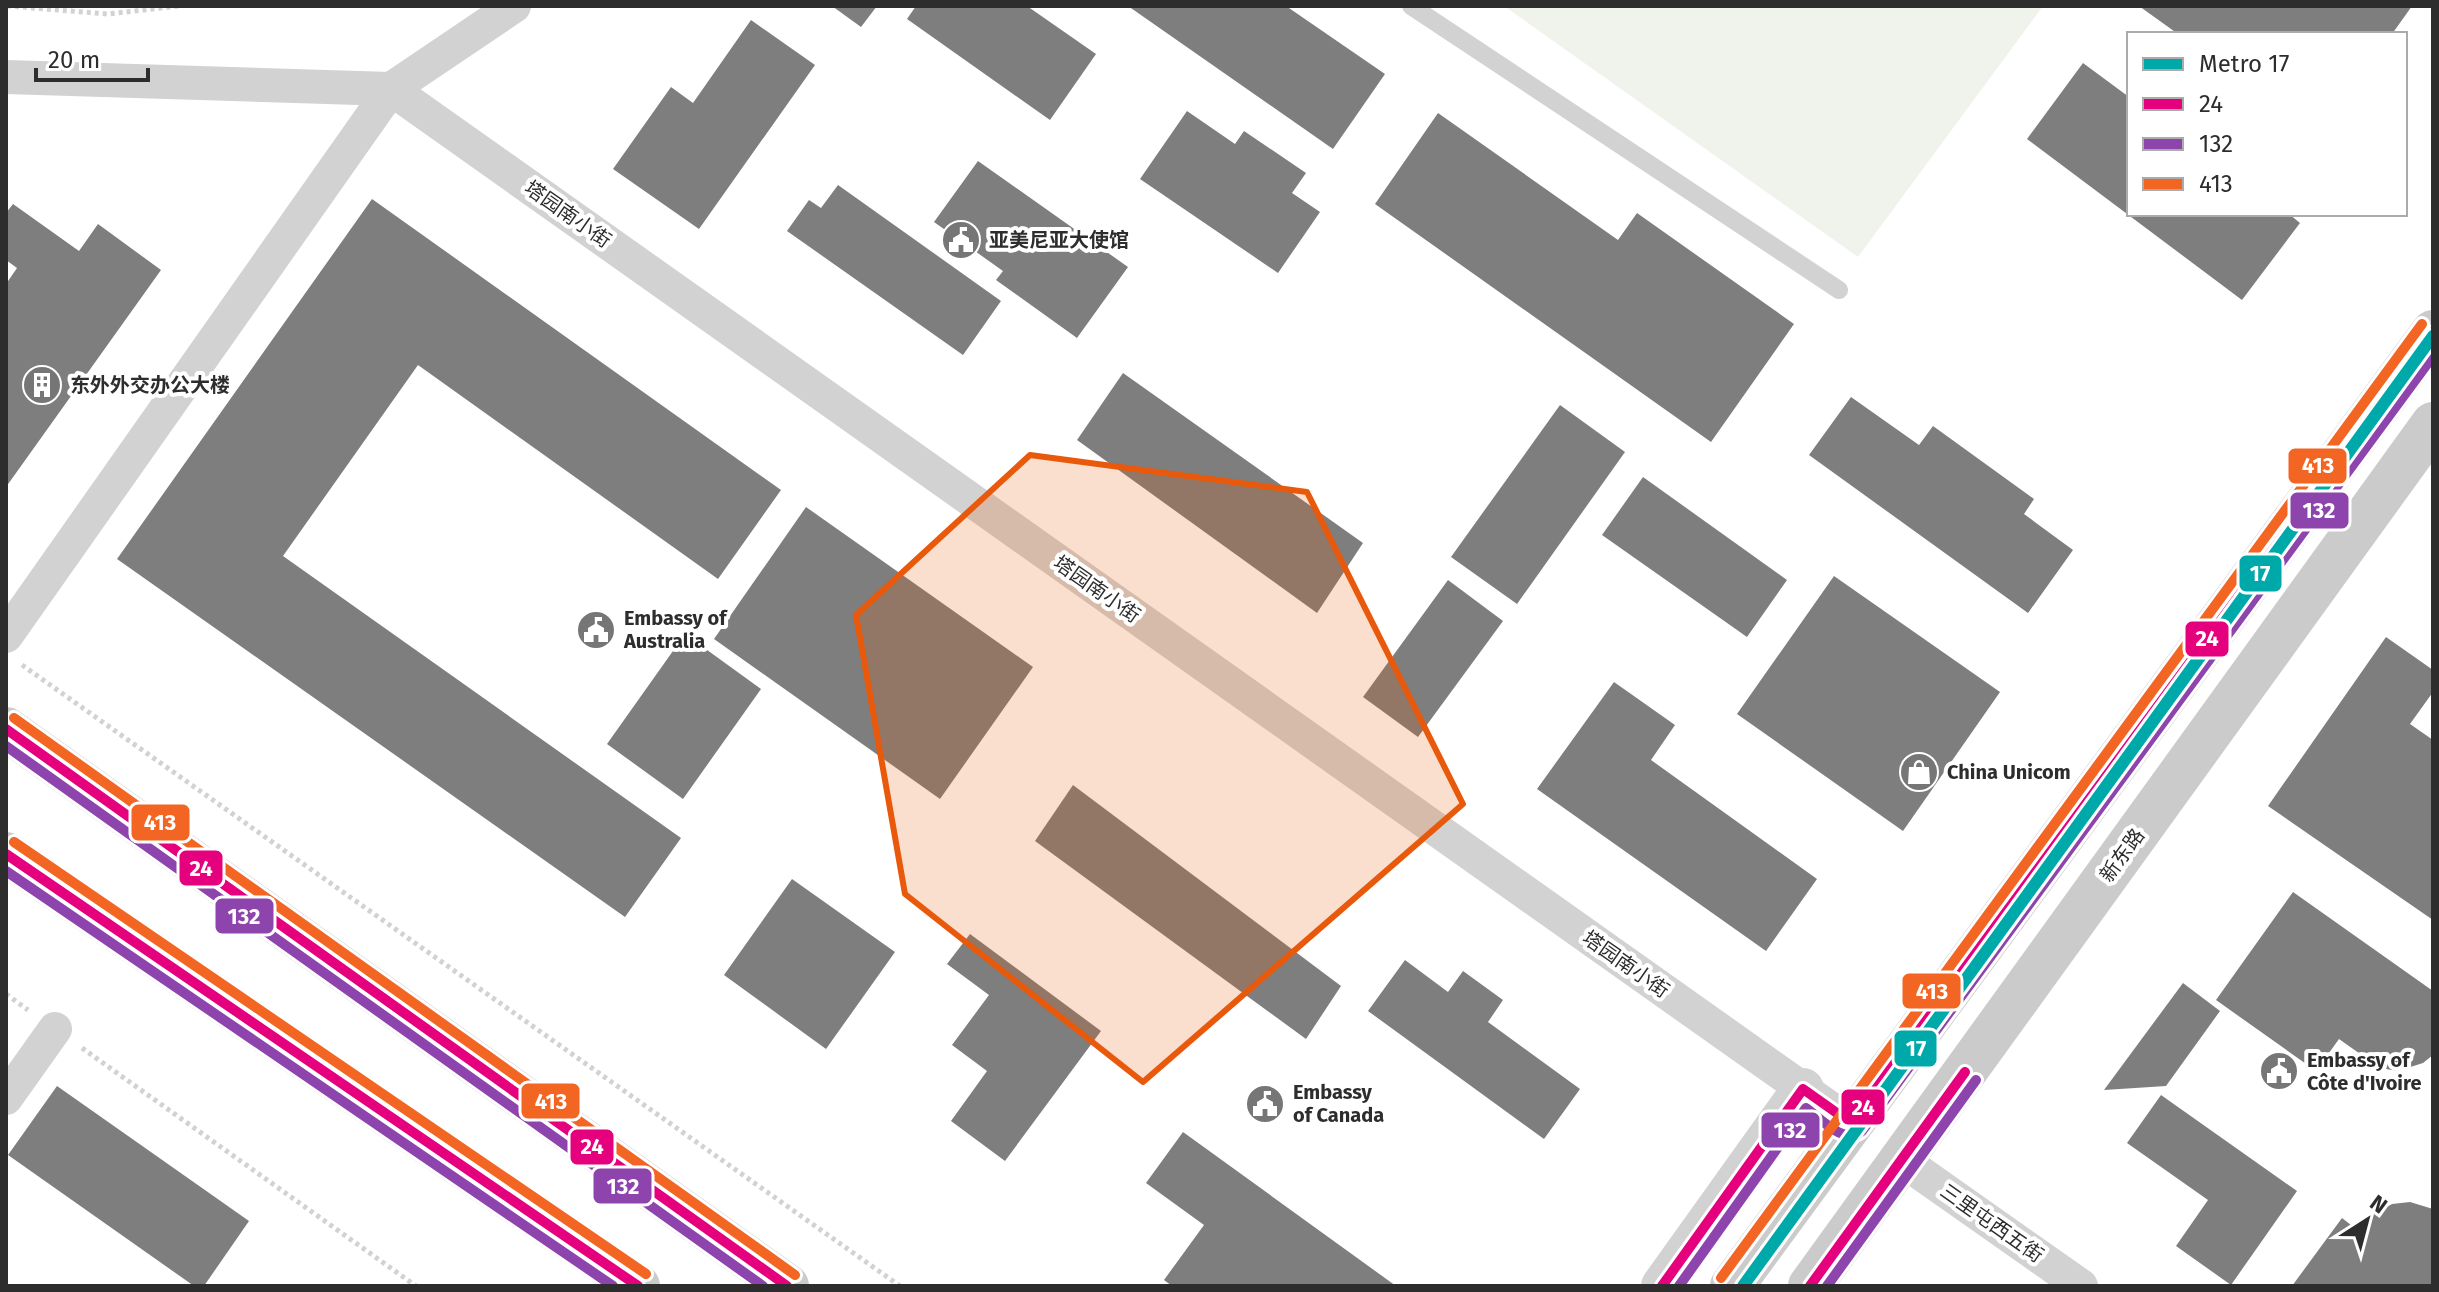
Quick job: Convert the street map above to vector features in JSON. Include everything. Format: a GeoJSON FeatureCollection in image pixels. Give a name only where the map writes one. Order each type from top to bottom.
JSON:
{"type":"FeatureCollection","features":[{"type":"Feature","properties":{"kind":"main road"},"geometry":{"type":"LineString","coordinates":[[1732,1286],[2433,332]]}},
{"type":"Feature","properties":{"kind":"main road","name":"新东路"},"geometry":{"type":"LineString","coordinates":[[1810,1286],[2433,424]]}},
{"type":"Feature","properties":{"kind":"main road"},"geometry":{"type":"LineString","coordinates":[[6,729],[787,1286]]}},
{"type":"Feature","properties":{"kind":"main road"},"geometry":{"type":"LineString","coordinates":[[6,854],[638,1286]]}},
{"type":"Feature","properties":{"kind":"street"},"geometry":{"type":"LineString","coordinates":[[12,650],[391,89],[514,6]]}},
{"type":"Feature","properties":{"kind":"street"},"geometry":{"type":"LineString","coordinates":[[6,77],[391,89]]}},
{"type":"Feature","properties":{"kind":"street","name":"塔园南小街"},"geometry":{"type":"LineString","coordinates":[[391,89],[1851,1123]]}},
{"type":"Feature","properties":{"kind":"street"},"geometry":{"type":"LineString","coordinates":[[6,1098],[55,1029]]}},
{"type":"Feature","properties":{"kind":"street"},"geometry":{"type":"LineString","coordinates":[[1662,1286],[1803,1089]]}},
{"type":"Feature","properties":{"kind":"street","name":"三里屯西五街"},"geometry":{"type":"LineString","coordinates":[[1902,1160],[2081,1286]]}},
{"type":"Feature","properties":{"kind":"lane"},"geometry":{"type":"LineString","coordinates":[[1411,6],[1839,290]]}},
{"type":"Feature","properties":{"kind":"path"},"geometry":{"type":"LineString","coordinates":[[7,6],[108,14],[179,6]]}},
{"type":"Feature","properties":{"kind":"path"},"geometry":{"type":"LineString","coordinates":[[12,650],[900,1286]]}},
{"type":"Feature","properties":{"kind":"path"},"geometry":{"type":"LineString","coordinates":[[6,994],[416,1286]]}},
{"type":"Feature","properties":{"kind":"highlighted area"},"geometry":{"type":"Polygon","coordinates":[[[1030,455],[1307,492],[1463,804],[1143,1082],[905,894],[856,615],[1030,455]]]}},
{"type":"Feature","properties":{"kind":"shaded area"},"geometry":{"type":"Polygon","coordinates":[[[1504,6],[2043,6],[1858,257],[1504,6]]]}},
{"type":"Feature","properties":{"kind":"building"},"geometry":{"type":"Polygon","coordinates":[[[832,6],[877,6],[861,27],[832,6]]]}},
{"type":"Feature","properties":{"kind":"building"},"geometry":{"type":"Polygon","coordinates":[[[916,6],[1027,6],[1096,54],[1050,120],[907,19],[916,6]]]}},
{"type":"Feature","properties":{"kind":"building"},"geometry":{"type":"Polygon","coordinates":[[[1128,6],[1286,6],[1385,74],[1333,149],[1128,6]]]}},
{"type":"Feature","properties":{"kind":"building"},"geometry":{"type":"Polygon","coordinates":[[[2139,6],[2412,6],[2393,32],[2175,32],[2139,6]]]}},
{"type":"Feature","properties":{"kind":"building"},"geometry":{"type":"Polygon","coordinates":[[[751,20],[815,65],[699,229],[613,169],[671,87],[693,103],[751,20]]]}},
{"type":"Feature","properties":{"kind":"building"},"geometry":{"type":"Polygon","coordinates":[[[2083,63],[2127,96],[2127,214],[2027,139],[2083,63]]]}},
{"type":"Feature","properties":{"kind":"building"},"geometry":{"type":"Polygon","coordinates":[[[1187,111],[1235,144],[1244,131],[1306,173],[1292,193],[1320,212],[1278,273],[1140,179],[1187,111]]]}},
{"type":"Feature","properties":{"kind":"building"},"geometry":{"type":"Polygon","coordinates":[[[1438,113],[1618,240],[1637,213],[1794,324],[1711,442],[1375,204],[1438,113]]]}},
{"type":"Feature","properties":{"kind":"building"},"geometry":{"type":"Polygon","coordinates":[[[978,161],[1128,267],[1077,338],[996,280],[1003,271],[934,222],[978,161]]]}},
{"type":"Feature","properties":{"kind":"building"},"geometry":{"type":"Polygon","coordinates":[[[838,185],[1001,301],[963,355],[787,231],[809,200],[821,208],[838,185]]]}},
{"type":"Feature","properties":{"kind":"building"},"geometry":{"type":"Polygon","coordinates":[[[372,199],[781,490],[718,579],[418,365],[283,556],[681,838],[625,917],[117,559],[372,199]]]}},
{"type":"Feature","properties":{"kind":"building","name":"东外外交办公大楼"},"geometry":{"type":"Polygon","coordinates":[[[13,204],[79,251],[98,224],[161,270],[6,487],[6,284],[17,268],[6,260],[6,213],[13,204]]]}},
{"type":"Feature","properties":{"kind":"building"},"geometry":{"type":"Polygon","coordinates":[[[2130,216],[2291,216],[2300,223],[2242,300],[2130,216]]]}},
{"type":"Feature","properties":{"kind":"building"},"geometry":{"type":"Polygon","coordinates":[[[1123,373],[1363,543],[1317,613],[1077,440],[1123,373]]]}},
{"type":"Feature","properties":{"kind":"building"},"geometry":{"type":"Polygon","coordinates":[[[1851,397],[1919,445],[1933,426],[2034,499],[2024,514],[2073,550],[2028,613],[1809,455],[1851,397]]]}},
{"type":"Feature","properties":{"kind":"building"},"geometry":{"type":"Polygon","coordinates":[[[1560,405],[1625,452],[1517,604],[1451,557],[1560,405]]]}},
{"type":"Feature","properties":{"kind":"building"},"geometry":{"type":"Polygon","coordinates":[[[1643,477],[1787,580],[1747,637],[1602,535],[1643,477]]]}},
{"type":"Feature","properties":{"kind":"building"},"geometry":{"type":"Polygon","coordinates":[[[806,507],[1033,667],[940,799],[714,639],[806,507]]]}},
{"type":"Feature","properties":{"kind":"building"},"geometry":{"type":"Polygon","coordinates":[[[1834,576],[2000,692],[1903,831],[1737,714],[1834,576]]]}},
{"type":"Feature","properties":{"kind":"building"},"geometry":{"type":"Polygon","coordinates":[[[1448,580],[1503,621],[1418,737],[1363,697],[1448,580]]]}},
{"type":"Feature","properties":{"kind":"building"},"geometry":{"type":"Polygon","coordinates":[[[685,634],[761,689],[683,799],[607,744],[685,634]]]}},
{"type":"Feature","properties":{"kind":"building"},"geometry":{"type":"Polygon","coordinates":[[[2386,637],[2433,670],[2433,692],[2410,724],[2433,740],[2433,920],[2268,806],[2386,637]]]}},
{"type":"Feature","properties":{"kind":"building"},"geometry":{"type":"Polygon","coordinates":[[[1614,682],[1675,725],[1651,760],[1817,879],[1766,951],[1537,789],[1614,682]]]}},
{"type":"Feature","properties":{"kind":"building"},"geometry":{"type":"Polygon","coordinates":[[[1073,785],[1341,986],[1306,1039],[1035,841],[1073,785]]]}},
{"type":"Feature","properties":{"kind":"building"},"geometry":{"type":"Polygon","coordinates":[[[792,879],[895,952],[826,1049],[724,975],[792,879]]]}},
{"type":"Feature","properties":{"kind":"building"},"geometry":{"type":"Polygon","coordinates":[[[2293,892],[2433,991],[2433,1055],[2423,1063],[2398,1071],[2380,1068],[2339,1039],[2316,1071],[2216,1000],[2293,892]]]}},
{"type":"Feature","properties":{"kind":"building"},"geometry":{"type":"Polygon","coordinates":[[[970,934],[1101,1031],[1005,1161],[951,1121],[987,1071],[952,1045],[989,995],[947,964],[970,934]]]}},
{"type":"Feature","properties":{"kind":"building"},"geometry":{"type":"Polygon","coordinates":[[[1405,960],[1448,992],[1463,971],[1503,1000],[1488,1022],[1580,1089],[1544,1139],[1368,1011],[1405,960]]]}},
{"type":"Feature","properties":{"kind":"building"},"geometry":{"type":"Polygon","coordinates":[[[2183,983],[2220,1011],[2166,1086],[2104,1090],[2183,983]]]}},
{"type":"Feature","properties":{"kind":"building"},"geometry":{"type":"Polygon","coordinates":[[[57,1086],[249,1221],[204,1286],[194,1286],[8,1155],[57,1086]]]}},
{"type":"Feature","properties":{"kind":"building"},"geometry":{"type":"Polygon","coordinates":[[[2161,1095],[2297,1191],[2231,1285],[2176,1246],[2208,1200],[2127,1143],[2161,1095]]]}},
{"type":"Feature","properties":{"kind":"building"},"geometry":{"type":"Polygon","coordinates":[[[1183,1132],[1396,1286],[1172,1286],[1164,1280],[1204,1225],[1146,1183],[1183,1132]]]}},
{"type":"Feature","properties":{"kind":"building"},"geometry":{"type":"Polygon","coordinates":[[[2410,1202],[2433,1209],[2433,1286],[2292,1286],[2342,1218],[2360,1232],[2371,1216],[2392,1204],[2410,1202]]]}},
{"type":"Feature","properties":{"kind":"metro line","name":"17"},"geometry":{"type":"LineString","coordinates":[[1743,1286],[2433,336]]}},
{"type":"Feature","properties":{"kind":"transit line","name":"413"},"geometry":{"type":"LineString","coordinates":[[1721,1278],[2422,324]]}},
{"type":"Feature","properties":{"kind":"transit line","name":"24"},"geometry":{"type":"LineString","coordinates":[[1662,1286],[1803,1089],[1851,1123],[2433,332]]}},
{"type":"Feature","properties":{"kind":"transit line","name":"132"},"geometry":{"type":"LineString","coordinates":[[1679,1286],[1806,1108],[1841,1133],[1855,1135],[1862,1131],[2433,356]]}},
{"type":"Feature","properties":{"kind":"transit line","name":"413"},"geometry":{"type":"LineString","coordinates":[[14,718],[795,1275]]}},
{"type":"Feature","properties":{"kind":"transit line","name":"24"},"geometry":{"type":"LineString","coordinates":[[6,729],[787,1286]]}},
{"type":"Feature","properties":{"kind":"transit line","name":"132"},"geometry":{"type":"LineString","coordinates":[[6,746],[763,1286]]}},
{"type":"Feature","properties":{"kind":"transit line","name":"413"},"geometry":{"type":"LineString","coordinates":[[14,842],[646,1274]]}},
{"type":"Feature","properties":{"kind":"transit line","name":"24"},"geometry":{"type":"LineString","coordinates":[[6,854],[638,1286]]}},
{"type":"Feature","properties":{"kind":"transit line","name":"132"},"geometry":{"type":"LineString","coordinates":[[6,871],[613,1286]]}},
{"type":"Feature","properties":{"kind":"transit line","name":"24"},"geometry":{"type":"LineString","coordinates":[[1810,1286],[1965,1072]]}},
{"type":"Feature","properties":{"kind":"transit line","name":"132"},"geometry":{"type":"LineString","coordinates":[[1827,1286],[1976,1080]]}},
{"type":"Feature","properties":{"kind":"place","name":"亚美尼亚大使馆"},"geometry":{"type":"Point","coordinates":[961,240]}},
{"type":"Feature","properties":{"kind":"place","name":"东外外交办公大楼"},"geometry":{"type":"Point","coordinates":[42,385]}},
{"type":"Feature","properties":{"kind":"place","name":"Embassy of Australia"},"geometry":{"type":"Point","coordinates":[596,630]}},
{"type":"Feature","properties":{"kind":"place","name":"China Unicom"},"geometry":{"type":"Point","coordinates":[1919,772]}},
{"type":"Feature","properties":{"kind":"place","name":"Embassy of Côte d'Ivoire"},"geometry":{"type":"Point","coordinates":[2279,1071]}},
{"type":"Feature","properties":{"kind":"place","name":"Embassy of Canada"},"geometry":{"type":"Point","coordinates":[1265,1104]}}]}
